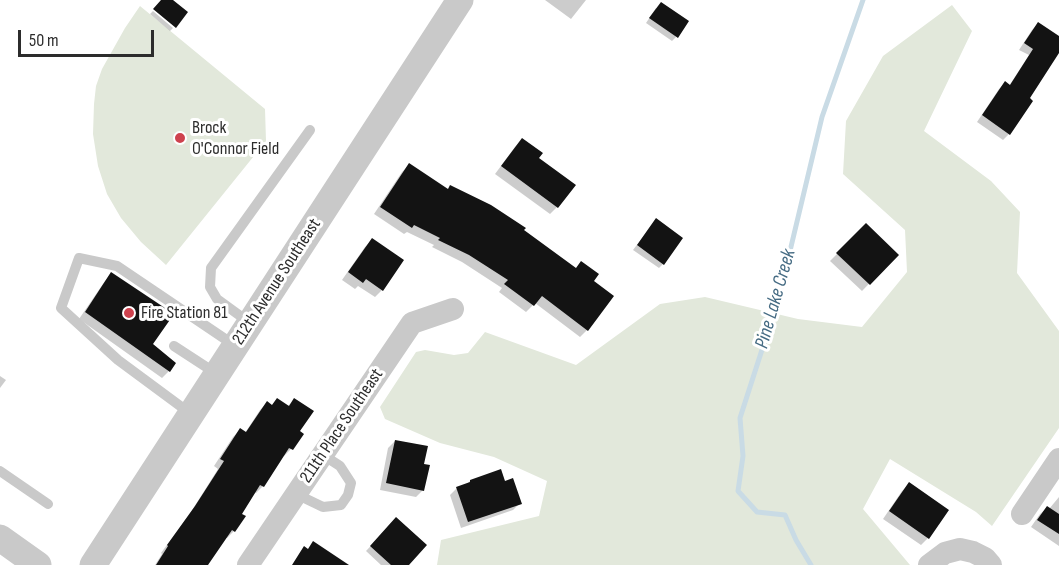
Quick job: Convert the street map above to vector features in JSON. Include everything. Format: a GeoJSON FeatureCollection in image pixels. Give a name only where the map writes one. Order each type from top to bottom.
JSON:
{"type":"FeatureCollection","features":[{"type":"Feature","properties":{"kind":"street","name":"212th Avenue Southeast"},"geometry":{"type":"LineString","coordinates":[[93,565],[460,0]]}},
{"type":"Feature","properties":{"kind":"street","name":"211th Place Southeast"},"geometry":{"type":"LineString","coordinates":[[248,565],[412,323],[453,309]]}},
{"type":"Feature","properties":{"kind":"street"},"geometry":{"type":"LineString","coordinates":[[1022,514],[1059,459]]}},
{"type":"Feature","properties":{"kind":"street"},"geometry":{"type":"LineString","coordinates":[[0,538],[38,565]]}},
{"type":"Feature","properties":{"kind":"street"},"geometry":{"type":"LineString","coordinates":[[929,565],[945,553],[960,549],[985,558],[991,565]]}},
{"type":"Feature","properties":{"kind":"lane"},"geometry":{"type":"LineString","coordinates":[[250,323],[217,299],[210,287],[211,268],[310,129]]}},
{"type":"Feature","properties":{"kind":"lane"},"geometry":{"type":"LineString","coordinates":[[191,414],[118,360],[61,308],[79,258],[117,266],[235,346]]}},
{"type":"Feature","properties":{"kind":"lane"},"geometry":{"type":"LineString","coordinates":[[174,346],[217,375]]}},
{"type":"Feature","properties":{"kind":"lane"},"geometry":{"type":"LineString","coordinates":[[296,494],[323,507],[341,505],[348,495],[351,483],[340,466],[323,455]]}},
{"type":"Feature","properties":{"kind":"lane"},"geometry":{"type":"LineString","coordinates":[[0,471],[48,504]]}},
{"type":"Feature","properties":{"kind":"shaded area"},"geometry":{"type":"Polygon","coordinates":[[[952,5],[972,31],[924,131],[991,181],[1020,212],[1017,273],[1059,331],[1059,428],[992,526],[976,512],[890,459],[863,509],[910,565],[437,565],[441,540],[539,516],[547,481],[494,457],[440,443],[385,419],[380,407],[416,352],[425,350],[454,355],[468,353],[485,332],[576,365],[660,304],[705,297],[798,319],[862,327],[907,272],[905,230],[843,174],[846,121],[883,56],[952,5]]]}},
{"type":"Feature","properties":{"kind":"shaded area","name":"Brock O'Connor Field"},"geometry":{"type":"Polygon","coordinates":[[[140,6],[265,109],[266,141],[166,265],[141,242],[121,218],[107,194],[98,166],[93,134],[96,86],[102,69],[140,6]]]}},
{"type":"Feature","properties":{"kind":"building"},"geometry":{"type":"Polygon","coordinates":[[[161,0],[173,0],[188,12],[176,28],[153,9],[161,0]]]}},
{"type":"Feature","properties":{"kind":"building"},"geometry":{"type":"Polygon","coordinates":[[[661,2],[689,21],[678,38],[649,18],[661,2]]]}},
{"type":"Feature","properties":{"kind":"building"},"geometry":{"type":"Polygon","coordinates":[[[1038,22],[1059,36],[1059,53],[1030,98],[1033,101],[1010,135],[982,115],[1005,81],[1010,85],[1033,49],[1024,43],[1038,22]]]}},
{"type":"Feature","properties":{"kind":"building"},"geometry":{"type":"Polygon","coordinates":[[[522,138],[543,153],[539,158],[576,185],[558,208],[501,166],[522,138]]]}},
{"type":"Feature","properties":{"kind":"building"},"geometry":{"type":"Polygon","coordinates":[[[409,163],[448,189],[450,185],[491,205],[526,228],[524,230],[576,268],[581,261],[599,274],[594,281],[614,296],[588,331],[542,296],[534,306],[504,284],[508,280],[469,255],[438,240],[440,238],[414,225],[412,228],[380,207],[409,163]]]}},
{"type":"Feature","properties":{"kind":"building"},"geometry":{"type":"Polygon","coordinates":[[[656,218],[683,238],[664,265],[637,245],[656,218]]]}},
{"type":"Feature","properties":{"kind":"building"},"geometry":{"type":"Polygon","coordinates":[[[866,223],[899,255],[870,285],[836,253],[866,223]]]}},
{"type":"Feature","properties":{"kind":"building"},"geometry":{"type":"Polygon","coordinates":[[[372,238],[404,260],[383,291],[366,279],[363,283],[348,272],[372,238]]]}},
{"type":"Feature","properties":{"kind":"building","name":"Fire Station 81"},"geometry":{"type":"Polygon","coordinates":[[[111,272],[174,314],[153,344],[176,363],[170,372],[85,312],[111,272]]]}},
{"type":"Feature","properties":{"kind":"building"},"geometry":{"type":"Polygon","coordinates":[[[277,398],[289,406],[294,398],[314,411],[300,431],[304,434],[293,450],[289,448],[264,487],[260,485],[242,514],[246,516],[235,532],[232,530],[208,565],[156,565],[224,461],[220,459],[240,428],[246,432],[267,401],[272,405],[277,398]]]}},
{"type":"Feature","properties":{"kind":"building"},"geometry":{"type":"Polygon","coordinates":[[[395,440],[428,446],[424,464],[430,465],[424,491],[386,483],[395,440]]]}},
{"type":"Feature","properties":{"kind":"building"},"geometry":{"type":"Polygon","coordinates":[[[501,469],[505,481],[513,478],[522,504],[468,522],[456,487],[501,469]]]}},
{"type":"Feature","properties":{"kind":"building"},"geometry":{"type":"Polygon","coordinates":[[[909,482],[949,510],[929,539],[889,511],[909,482]]]}},
{"type":"Feature","properties":{"kind":"building"},"geometry":{"type":"Polygon","coordinates":[[[1047,506],[1059,514],[1059,534],[1037,520],[1047,506]]]}},
{"type":"Feature","properties":{"kind":"building"},"geometry":{"type":"Polygon","coordinates":[[[396,517],[427,545],[409,565],[391,565],[370,546],[396,517]]]}},
{"type":"Feature","properties":{"kind":"building"},"geometry":{"type":"Polygon","coordinates":[[[313,541],[349,565],[292,565],[304,546],[308,549],[313,541]]]}},
{"type":"Feature","properties":{"kind":"waterway","name":"Pine Lake Creek"},"geometry":{"type":"LineString","coordinates":[[811,565],[785,515],[757,512],[738,491],[743,456],[740,418],[779,297],[822,117],[863,0]]}},
{"type":"Feature","properties":{"kind":"place","name":"Brock O'Connor Field"},"geometry":{"type":"Point","coordinates":[180,138]}},
{"type":"Feature","properties":{"kind":"place","name":"Fire Station 81"},"geometry":{"type":"Point","coordinates":[129,313]}}]}
